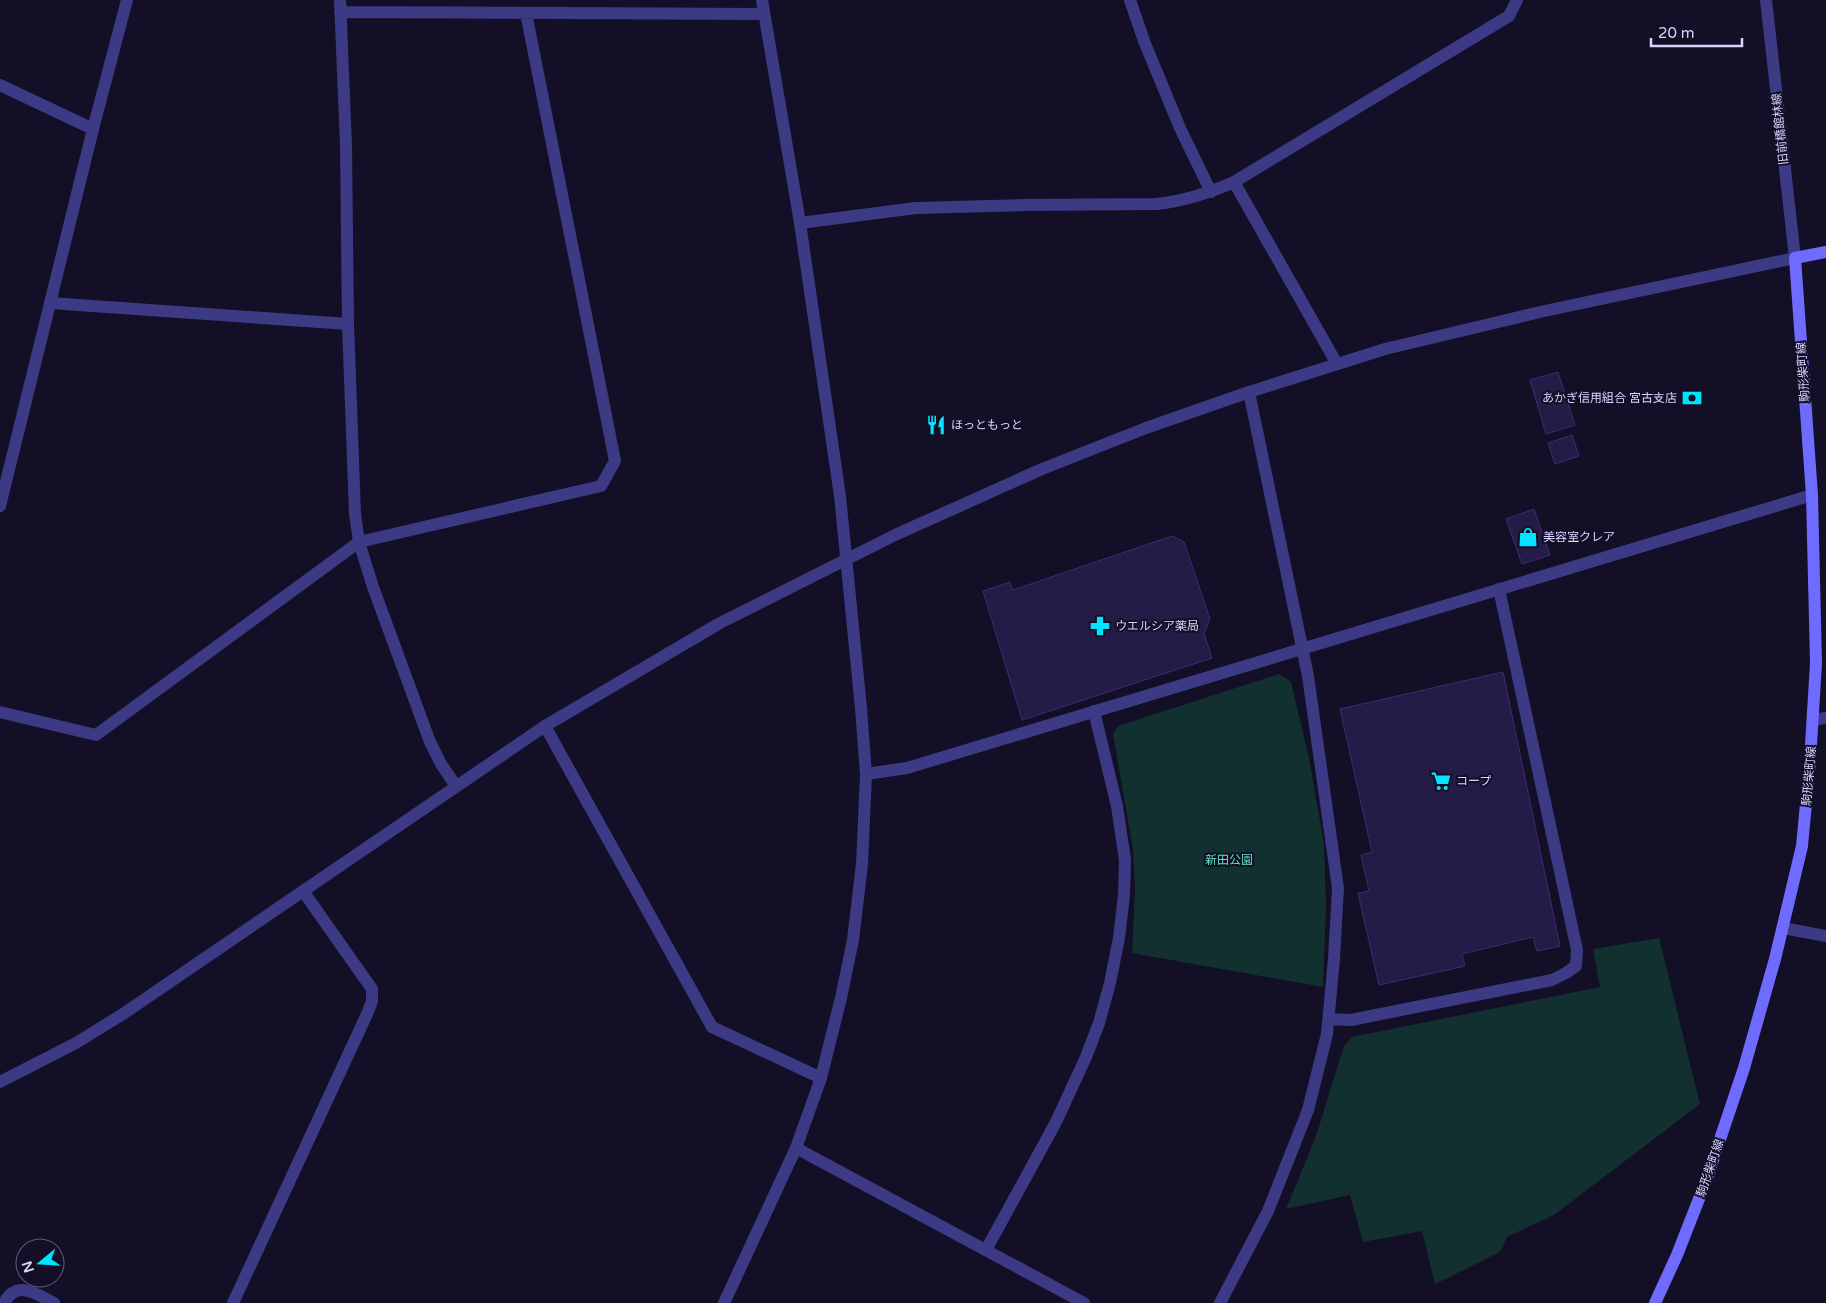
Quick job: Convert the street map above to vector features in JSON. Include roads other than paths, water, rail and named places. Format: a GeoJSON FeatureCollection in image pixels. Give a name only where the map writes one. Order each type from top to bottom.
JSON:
{"type":"FeatureCollection","features":[{"type":"Feature","properties":{"kind":"main road"},"geometry":{"type":"LineString","coordinates":[[1795,258],[1826,252]]}},
{"type":"Feature","properties":{"kind":"main road","name":"駒形柴町線"},"geometry":{"type":"LineString","coordinates":[[1655,1303],[1677,1255],[1706,1181],[1744,1068],[1783,928],[1802,846],[1820,719],[1816,663],[1812,495],[1795,258]]}},
{"type":"Feature","properties":{"kind":"street"},"geometry":{"type":"LineString","coordinates":[[0,506],[2,488],[127,0]]}},
{"type":"Feature","properties":{"kind":"street"},"geometry":{"type":"LineString","coordinates":[[724,1303],[796,1148],[820,1078],[842,998],[854,940],[862,864],[866,774],[840,496],[800,223],[762,0]]}},
{"type":"Feature","properties":{"kind":"street"},"geometry":{"type":"LineString","coordinates":[[1130,0],[1144,41],[1180,128],[1211,192]]}},
{"type":"Feature","properties":{"kind":"street"},"geometry":{"type":"LineString","coordinates":[[800,223],[916,208],[1166,203],[1211,192],[1234,182],[1510,16],[1517,0]]}},
{"type":"Feature","properties":{"kind":"street","name":"旧前橋館林線"},"geometry":{"type":"LineString","coordinates":[[1766,0],[1795,258]]}},
{"type":"Feature","properties":{"kind":"street"},"geometry":{"type":"LineString","coordinates":[[456,786],[441,764],[430,742],[373,587],[359,542],[355,514],[348,324],[346,145],[340,6],[526,13],[764,14]]}},
{"type":"Feature","properties":{"kind":"street"},"geometry":{"type":"LineString","coordinates":[[0,712],[96,735],[359,542],[601,486],[614,461],[526,13]]}},
{"type":"Feature","properties":{"kind":"street"},"geometry":{"type":"LineString","coordinates":[[0,85],[93,129]]}},
{"type":"Feature","properties":{"kind":"street"},"geometry":{"type":"LineString","coordinates":[[1234,182],[1337,364]]}},
{"type":"Feature","properties":{"kind":"street"},"geometry":{"type":"LineString","coordinates":[[0,1082],[76,1042],[123,1014],[545,726],[720,623],[895,535],[1042,469],[1146,428],[1249,392],[1385,349],[1540,312],[1795,258]]}},
{"type":"Feature","properties":{"kind":"street"},"geometry":{"type":"LineString","coordinates":[[50,303],[348,324]]}},
{"type":"Feature","properties":{"kind":"street"},"geometry":{"type":"LineString","coordinates":[[1220,1303],[1268,1211],[1308,1110],[1327,1034],[1338,888],[1310,685],[1249,392]]}},
{"type":"Feature","properties":{"kind":"street"},"geometry":{"type":"LineString","coordinates":[[866,774],[907,768],[1812,495]]}},
{"type":"Feature","properties":{"kind":"street"},"geometry":{"type":"LineString","coordinates":[[1329,1019],[1351,1020],[1552,980],[1566,974],[1576,966],[1577,950],[1499,590]]}},
{"type":"Feature","properties":{"kind":"street"},"geometry":{"type":"LineString","coordinates":[[986,1250],[1056,1122],[1086,1056],[1099,1023],[1119,938],[1124,895],[1124,860],[1117,806],[1094,712]]}},
{"type":"Feature","properties":{"kind":"street"},"geometry":{"type":"LineString","coordinates":[[545,726],[712,1027],[820,1078]]}},
{"type":"Feature","properties":{"kind":"street"},"geometry":{"type":"LineString","coordinates":[[233,1303],[372,1001],[372,989],[303,891]]}},
{"type":"Feature","properties":{"kind":"street"},"geometry":{"type":"LineString","coordinates":[[1783,928],[1826,936]]}},
{"type":"Feature","properties":{"kind":"street"},"geometry":{"type":"LineString","coordinates":[[796,1148],[1084,1303]]}},
{"type":"Feature","properties":{"kind":"street"},"geometry":{"type":"LineString","coordinates":[[4,1303],[8,1296],[17,1290],[30,1290],[54,1303]]}},
{"type":"Feature","properties":{"kind":"place","name":"あかぎ信用組合 宮古支店"},"geometry":{"type":"Point","coordinates":[1692,398]}},
{"type":"Feature","properties":{"kind":"place","name":"ほっともっと"},"geometry":{"type":"Point","coordinates":[936,425]}},
{"type":"Feature","properties":{"kind":"place","name":"美容室クレア"},"geometry":{"type":"Point","coordinates":[1528,537]}},
{"type":"Feature","properties":{"kind":"place","name":"ウエルシア薬局"},"geometry":{"type":"Point","coordinates":[1100,626]}},
{"type":"Feature","properties":{"kind":"place","name":"コープ"},"geometry":{"type":"Point","coordinates":[1441,781]}},
{"type":"Feature","properties":{"kind":"park label","name":"新田公園"},"geometry":{"type":"Point","coordinates":[1229,860]}}]}
